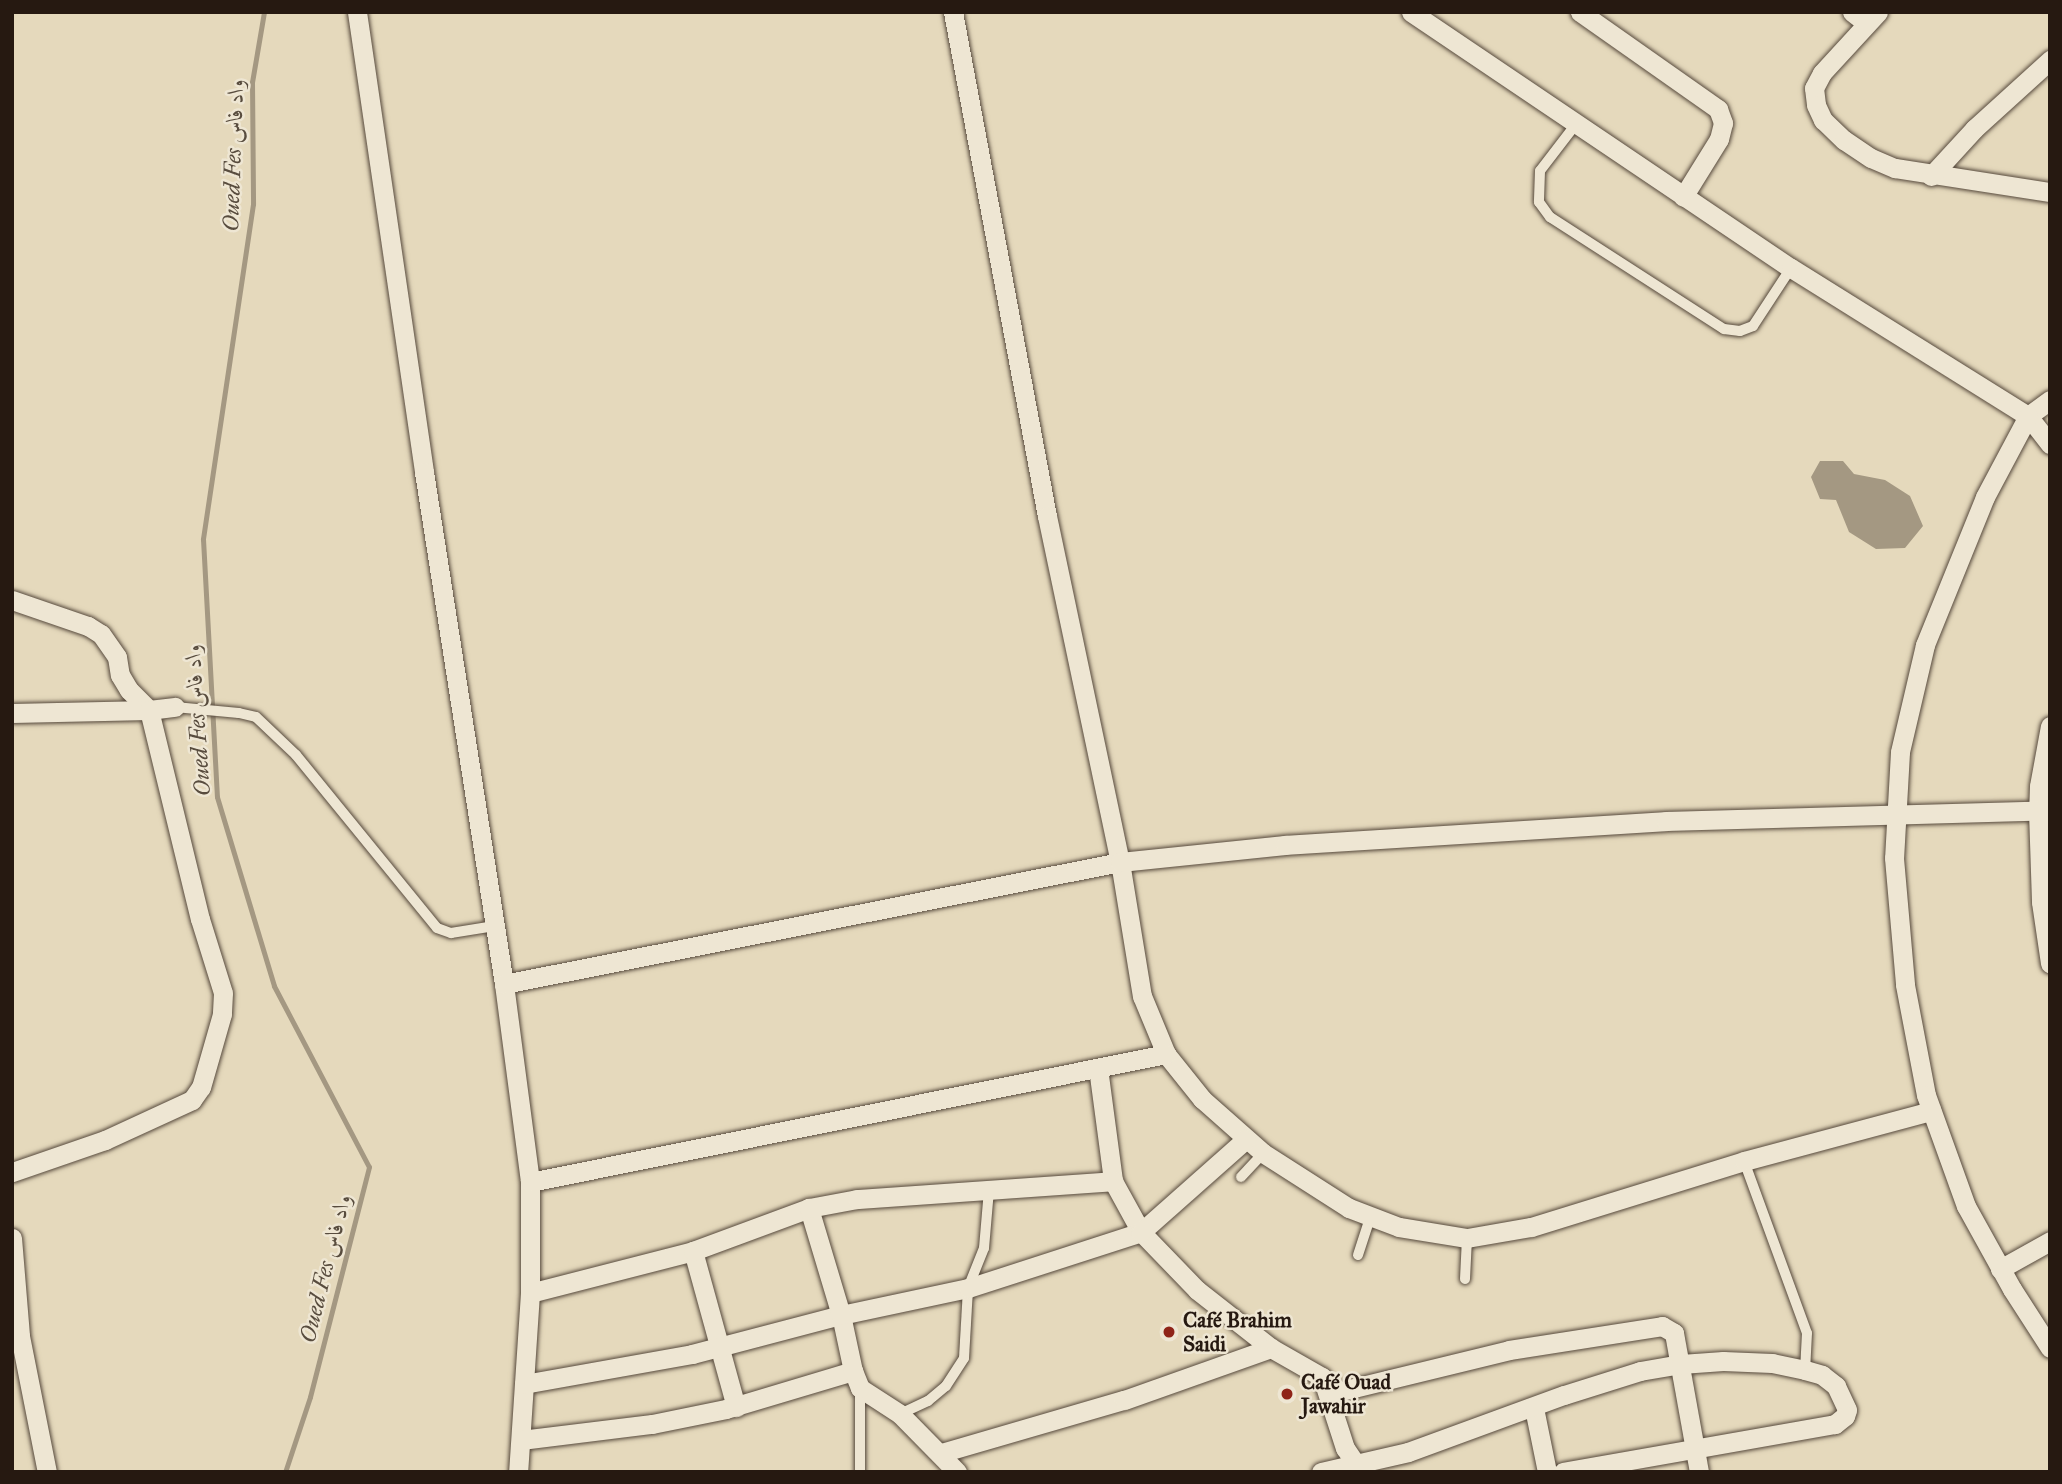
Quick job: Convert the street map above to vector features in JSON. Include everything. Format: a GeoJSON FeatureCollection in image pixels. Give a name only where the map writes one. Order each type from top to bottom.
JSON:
{"type":"FeatureCollection","features":[{"type":"Feature","properties":{"kind":"street"},"geometry":{"type":"LineString","coordinates":[[357,12],[504,984],[530,1182],[530,1293],[519,1472]]}},
{"type":"Feature","properties":{"kind":"street"},"geometry":{"type":"LineString","coordinates":[[953,12],[1045,503],[1120,862],[1142,996],[1166,1054],[1202,1098],[1263,1153],[1326,1195],[1370,1218],[1399,1227],[1467,1238],[1482,1238],[1557,1220],[1744,1161],[1931,1111]]}},
{"type":"Feature","properties":{"kind":"street"},"geometry":{"type":"LineString","coordinates":[[1411,12],[1791,268],[2028,416],[2050,444]]}},
{"type":"Feature","properties":{"kind":"street"},"geometry":{"type":"LineString","coordinates":[[1580,12],[1718,109],[1723,124],[1719,139],[1683,197]]}},
{"type":"Feature","properties":{"kind":"street"},"geometry":{"type":"LineString","coordinates":[[1865,16],[1822,73],[1814,88],[1816,105],[1823,120],[1844,140],[1871,158],[1895,168],[1931,176],[2050,192]]}},
{"type":"Feature","properties":{"kind":"street"},"geometry":{"type":"LineString","coordinates":[[1931,176],[1974,129],[2050,60]]}},
{"type":"Feature","properties":{"kind":"street"},"geometry":{"type":"LineString","coordinates":[[2050,400],[2028,416],[1986,497],[1926,645],[1900,752],[1895,891],[1902,961],[1918,1062],[1931,1111],[1966,1206],[2000,1269],[2050,1348]]}},
{"type":"Feature","properties":{"kind":"street"},"geometry":{"type":"LineString","coordinates":[[2028,416],[2050,417]]}},
{"type":"Feature","properties":{"kind":"street"},"geometry":{"type":"LineString","coordinates":[[12,600],[88,626],[101,634],[111,645],[120,675],[129,690],[149,710],[204,932],[223,993],[222,1014],[201,1087],[192,1100],[105,1140],[12,1172]]}},
{"type":"Feature","properties":{"kind":"street"},"geometry":{"type":"LineString","coordinates":[[12,713],[175,707]]}},
{"type":"Feature","properties":{"kind":"street"},"geometry":{"type":"LineString","coordinates":[[2050,726],[2041,767],[2044,811],[2041,902],[2050,963]]}},
{"type":"Feature","properties":{"kind":"street"},"geometry":{"type":"LineString","coordinates":[[504,984],[1120,862],[1285,845],[1666,821],[2044,811]]}},
{"type":"Feature","properties":{"kind":"street"},"geometry":{"type":"LineString","coordinates":[[530,1182],[1166,1054]]}},
{"type":"Feature","properties":{"kind":"street"},"geometry":{"type":"LineString","coordinates":[[1098,1068],[1113,1181],[1141,1232],[1197,1290],[1271,1348],[1314,1370],[1322,1377],[1329,1394],[1334,1423],[1359,1469]]}},
{"type":"Feature","properties":{"kind":"street"},"geometry":{"type":"LineString","coordinates":[[524,1384],[721,1347],[841,1315],[968,1288],[1141,1232],[1246,1139]]}},
{"type":"Feature","properties":{"kind":"street"},"geometry":{"type":"LineString","coordinates":[[530,1293],[693,1251],[810,1208],[857,1199],[1113,1181]]}},
{"type":"Feature","properties":{"kind":"street"},"geometry":{"type":"LineString","coordinates":[[810,1208],[841,1315],[856,1379],[900,1414],[957,1472]]}},
{"type":"Feature","properties":{"kind":"street"},"geometry":{"type":"LineString","coordinates":[[12,1238],[16,1338],[47,1472]]}},
{"type":"Feature","properties":{"kind":"street"},"geometry":{"type":"LineString","coordinates":[[2000,1269],[2050,1241]]}},
{"type":"Feature","properties":{"kind":"street"},"geometry":{"type":"LineString","coordinates":[[693,1251],[736,1407]]}},
{"type":"Feature","properties":{"kind":"street"},"geometry":{"type":"LineString","coordinates":[[1329,1394],[1509,1350],[1662,1326],[1674,1333],[1699,1472]]}},
{"type":"Feature","properties":{"kind":"street"},"geometry":{"type":"LineString","coordinates":[[941,1453],[1124,1399],[1271,1348]]}},
{"type":"Feature","properties":{"kind":"street"},"geometry":{"type":"LineString","coordinates":[[1321,1472],[1359,1469],[1534,1408],[1563,1395],[1640,1371],[1681,1364],[1735,1362],[1805,1370],[1822,1376],[1836,1386],[1847,1410],[1840,1421],[1776,1436],[1563,1472]]}},
{"type":"Feature","properties":{"kind":"street"},"geometry":{"type":"LineString","coordinates":[[521,1440],[652,1424],[856,1379]]}},
{"type":"Feature","properties":{"kind":"street"},"geometry":{"type":"LineString","coordinates":[[1534,1408],[1547,1472]]}},
{"type":"Feature","properties":{"kind":"lane"},"geometry":{"type":"LineString","coordinates":[[1576,124],[1540,171],[1539,202],[1550,217],[1724,329],[1740,331],[1753,326],[1791,268]]}},
{"type":"Feature","properties":{"kind":"lane"},"geometry":{"type":"LineString","coordinates":[[175,707],[256,717],[270,727],[296,755],[437,928],[452,933],[494,926]]}},
{"type":"Feature","properties":{"kind":"lane"},"geometry":{"type":"LineString","coordinates":[[1241,1177],[1263,1153]]}},
{"type":"Feature","properties":{"kind":"lane"},"geometry":{"type":"LineString","coordinates":[[1744,1161],[1807,1333],[1805,1370]]}},
{"type":"Feature","properties":{"kind":"lane"},"geometry":{"type":"LineString","coordinates":[[900,1414],[928,1401],[958,1371],[967,1335],[968,1288],[984,1248],[989,1190]]}},
{"type":"Feature","properties":{"kind":"lane"},"geometry":{"type":"LineString","coordinates":[[1358,1255],[1370,1218]]}},
{"type":"Feature","properties":{"kind":"lane"},"geometry":{"type":"LineString","coordinates":[[1465,1279],[1467,1238]]}},
{"type":"Feature","properties":{"kind":"lane"},"geometry":{"type":"LineString","coordinates":[[856,1379],[860,1472]]}},
{"type":"Feature","properties":{"kind":"shaded area"},"geometry":{"type":"Polygon","coordinates":[[[1820,461],[1843,461],[1854,474],[1885,480],[1910,496],[1923,526],[1905,548],[1876,549],[1849,532],[1836,500],[1820,499],[1811,477],[1820,461]]]}},
{"type":"Feature","properties":{"kind":"waterway","name":"Oued Fes واد فاس"},"geometry":{"type":"LineString","coordinates":[[264,12],[252,82],[253,204],[203,539],[217,797],[274,986],[369,1167],[310,1397],[285,1472]]}},
{"type":"Feature","properties":{"kind":"place","name":"Café Brahim Saidi"},"geometry":{"type":"Point","coordinates":[1169,1332]}},
{"type":"Feature","properties":{"kind":"place","name":"Café Ouad Jawahir"},"geometry":{"type":"Point","coordinates":[1287,1394]}}]}
